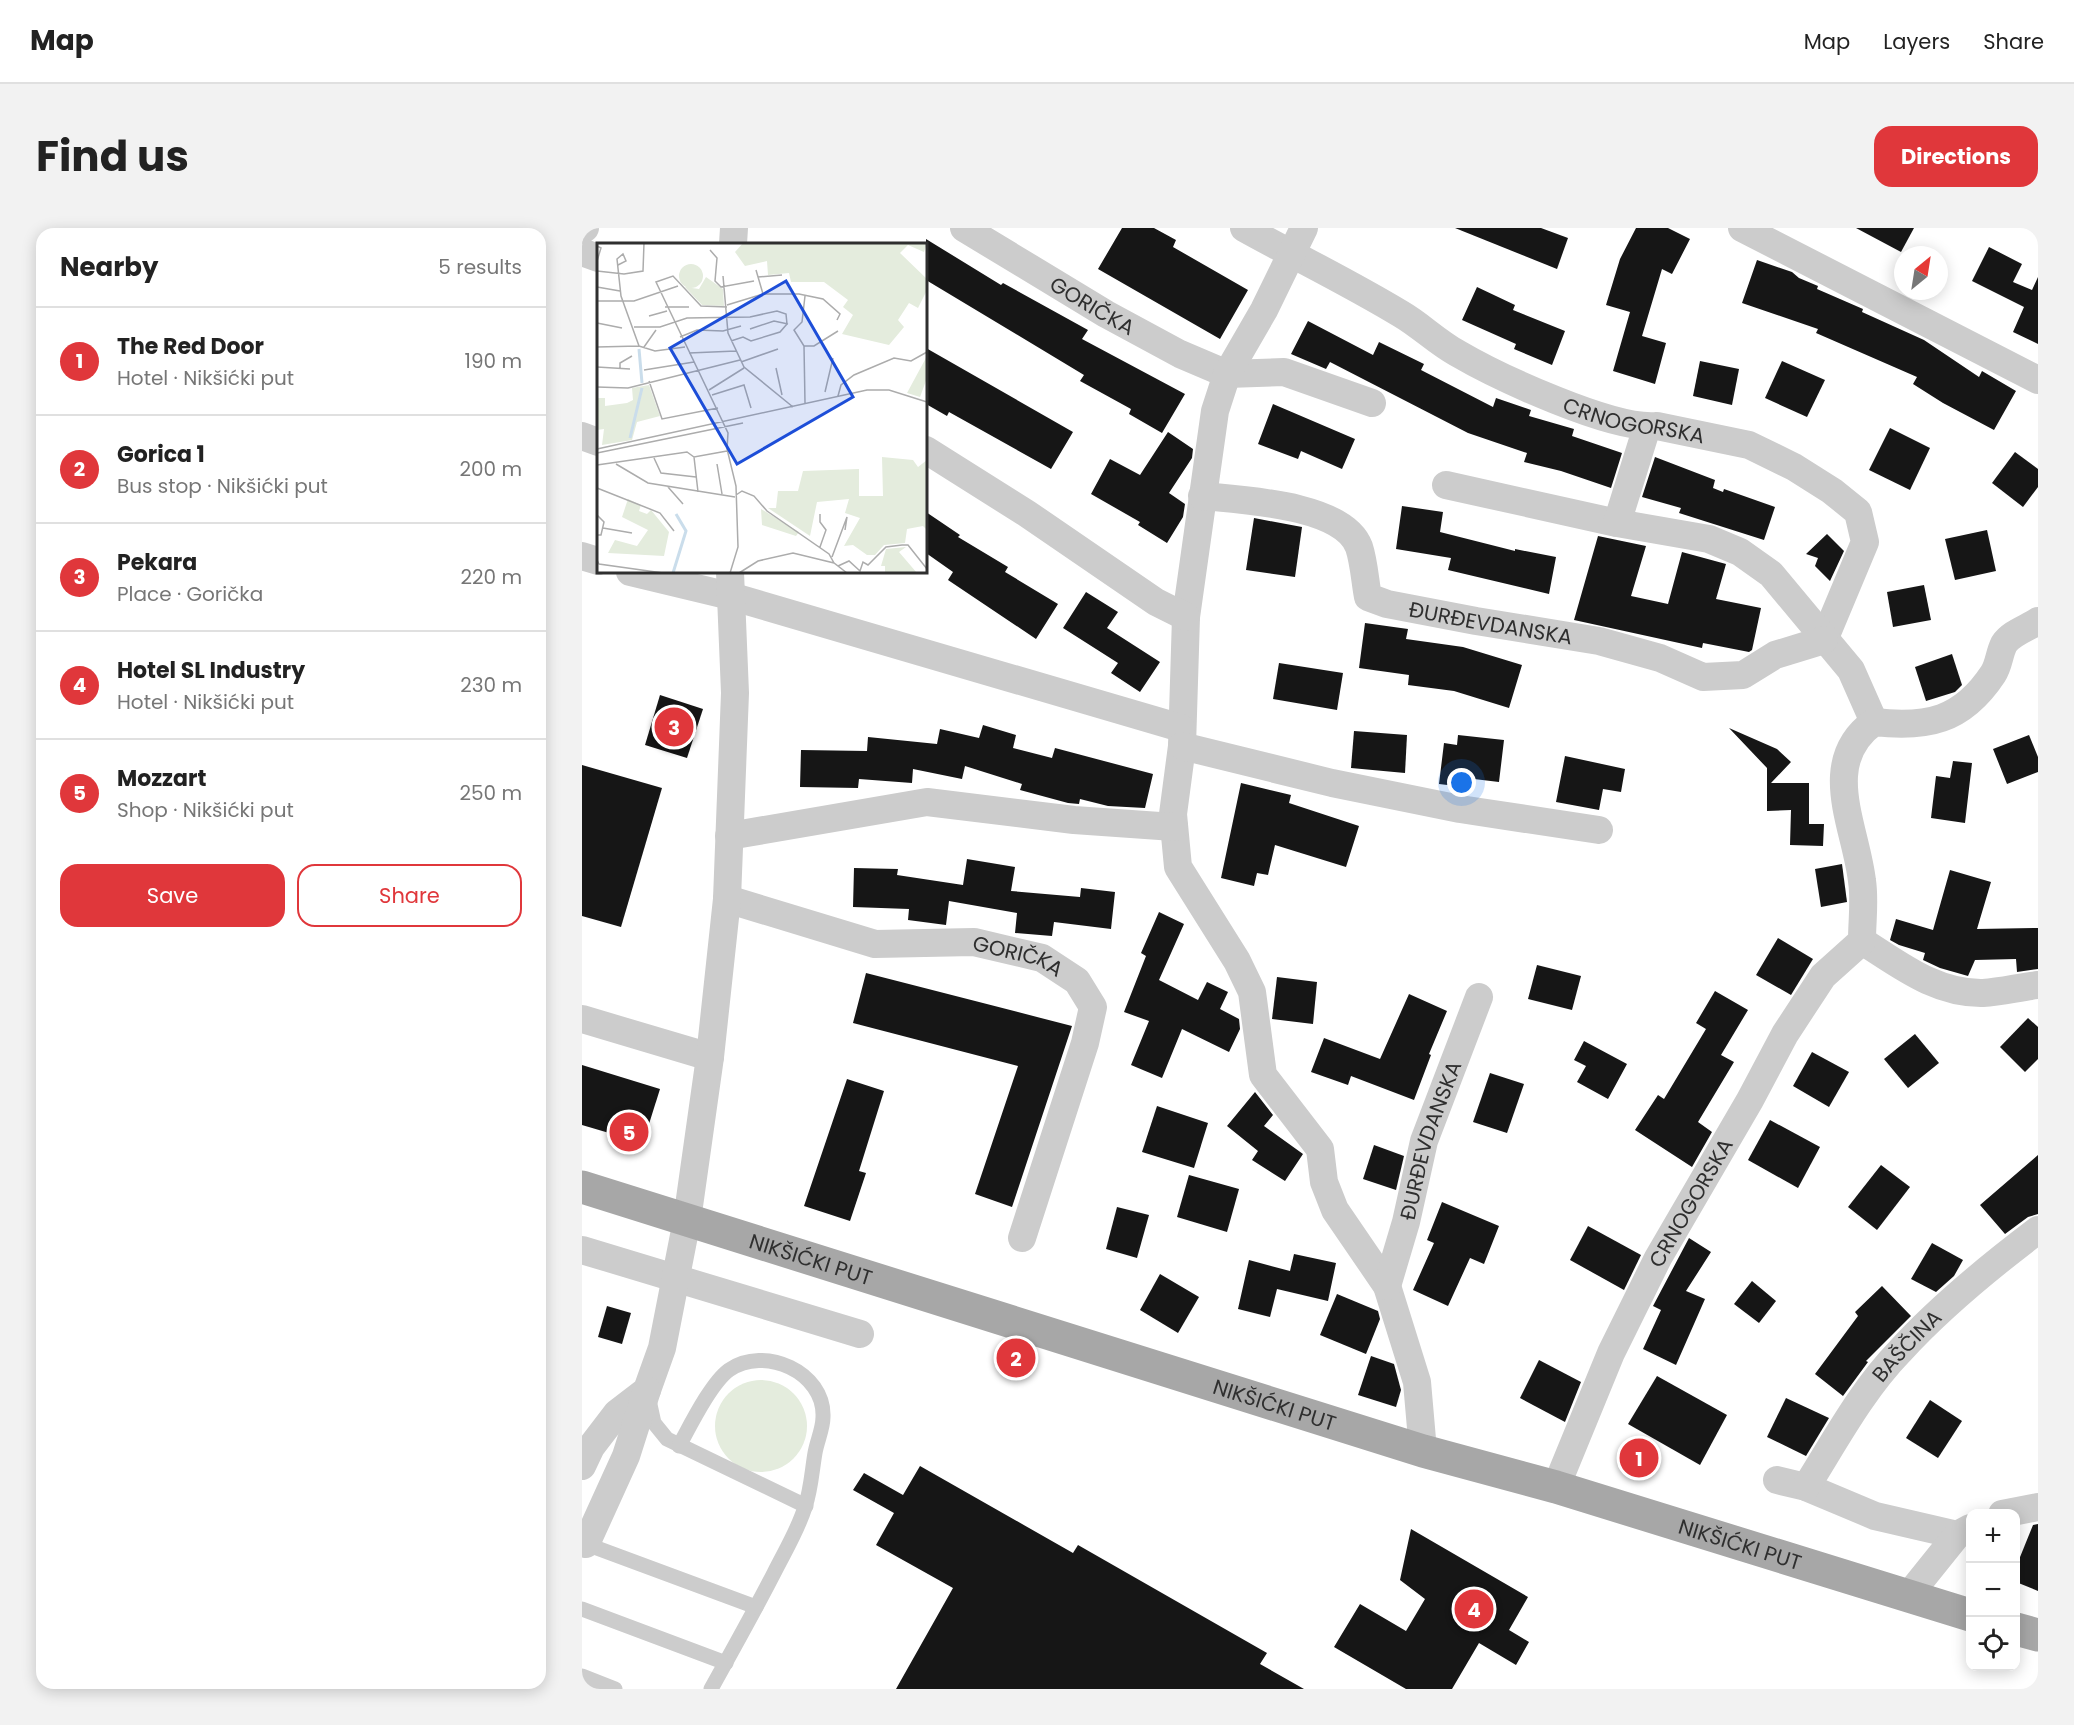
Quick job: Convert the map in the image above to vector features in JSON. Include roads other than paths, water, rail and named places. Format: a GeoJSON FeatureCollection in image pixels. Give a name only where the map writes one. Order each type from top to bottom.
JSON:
{"type":"FeatureCollection","features":[{"type":"Feature","properties":{"kind":"main road","name":"NIKŠIĆKI PUT"},"geometry":{"type":"LineString","coordinates":[[582,1187],[1423,1451],[1556,1487],[1966,1613]]}},
{"type":"Feature","properties":{"kind":"main road"},"geometry":{"type":"LineString","coordinates":[[2020,1630],[2038,1635]]}},
{"type":"Feature","properties":{"kind":"street"},"geometry":{"type":"LineString","coordinates":[[733,243],[734,228]]}},
{"type":"Feature","properties":{"kind":"street","name":"GORIČKA"},"geometry":{"type":"LineString","coordinates":[[964,228],[1117,320],[1180,354],[1227,374]]}},
{"type":"Feature","properties":{"kind":"street"},"geometry":{"type":"LineString","coordinates":[[1244,228],[1291,254]]}},
{"type":"Feature","properties":{"kind":"street"},"geometry":{"type":"LineString","coordinates":[[1304,228],[1264,310],[1227,374],[1215,411],[1186,617],[1181,737],[1173,814],[1174,827],[1178,867],[1237,961],[1252,992],[1263,1075],[1320,1149],[1324,1182],[1335,1210],[1387,1286],[1417,1382],[1423,1451]]}},
{"type":"Feature","properties":{"kind":"street"},"geometry":{"type":"LineString","coordinates":[[1749,229],[2038,380]]}},
{"type":"Feature","properties":{"kind":"street"},"geometry":{"type":"LineString","coordinates":[[582,252],[597,258]]}},
{"type":"Feature","properties":{"kind":"street","name":"CRNOGORSKA"},"geometry":{"type":"LineString","coordinates":[[1291,254],[1401,314],[1456,352],[1509,379],[1594,414],[1647,427],[1658,426],[1749,445],[1794,467],[1832,491],[1858,512],[1865,542],[1824,640]]}},
{"type":"Feature","properties":{"kind":"street"},"geometry":{"type":"LineString","coordinates":[[1227,374],[1284,372],[1372,403]]}},
{"type":"Feature","properties":{"kind":"street"},"geometry":{"type":"LineString","coordinates":[[1617,523],[1647,427]]}},
{"type":"Feature","properties":{"kind":"street"},"geometry":{"type":"LineString","coordinates":[[582,436],[597,442]]}},
{"type":"Feature","properties":{"kind":"street"},"geometry":{"type":"LineString","coordinates":[[927,451],[1026,513],[1156,602],[1186,617]]}},
{"type":"Feature","properties":{"kind":"street"},"geometry":{"type":"LineString","coordinates":[[1446,485],[1617,523],[1709,540],[1740,552],[1771,574],[1851,670],[1874,722]]}},
{"type":"Feature","properties":{"kind":"street","name":"ĐURĐEVDANSKA"},"geometry":{"type":"LineString","coordinates":[[1202,496],[1284,504],[1338,524],[1358,545],[1368,597],[1387,604],[1589,638],[1660,658],[1703,677],[1743,675],[1775,655],[1824,640]]}},
{"type":"Feature","properties":{"kind":"street"},"geometry":{"type":"LineString","coordinates":[[582,556],[597,561]]}},
{"type":"Feature","properties":{"kind":"street"},"geometry":{"type":"LineString","coordinates":[[638,573],[730,584],[1181,737],[1332,783],[1460,809],[1599,830]]}},
{"type":"Feature","properties":{"kind":"street"},"geometry":{"type":"LineString","coordinates":[[583,1549],[626,1456],[646,1390],[662,1348],[687,1220],[710,1057],[726,899],[735,693],[730,584]]}},
{"type":"Feature","properties":{"kind":"street"},"geometry":{"type":"LineString","coordinates":[[2038,621],[2015,634],[2004,644],[1994,674],[1970,702],[1943,719],[1909,726],[1874,722],[1857,734],[1845,770],[1843,793],[1862,881],[1862,941],[1927,982],[1952,990],[1983,993],[2038,985]]}},
{"type":"Feature","properties":{"kind":"street"},"geometry":{"type":"LineString","coordinates":[[729,836],[927,802],[1074,820],[1174,827]]}},
{"type":"Feature","properties":{"kind":"street","name":"GORIČKA"},"geometry":{"type":"LineString","coordinates":[[726,899],[875,944],[974,942],[1042,958],[1077,981],[1094,1007],[1085,1043],[1022,1238]]}},
{"type":"Feature","properties":{"kind":"street","name":"CRNOGORSKA"},"geometry":{"type":"LineString","coordinates":[[1556,1487],[1611,1353],[1658,1258],[1750,1100],[1785,1034],[1823,976],[1862,941]]}},
{"type":"Feature","properties":{"kind":"street","name":"ĐURĐEVDANSKA"},"geometry":{"type":"LineString","coordinates":[[1387,1286],[1406,1222],[1424,1141],[1479,997]]}},
{"type":"Feature","properties":{"kind":"street"},"geometry":{"type":"LineString","coordinates":[[582,1019],[710,1057]]}},
{"type":"Feature","properties":{"kind":"street","name":"BAŠČINA"},"geometry":{"type":"LineString","coordinates":[[1806,1487],[1856,1408],[1898,1352],[1956,1297],[2038,1230]]}},
{"type":"Feature","properties":{"kind":"street"},"geometry":{"type":"LineString","coordinates":[[582,1250],[860,1334]]}},
{"type":"Feature","properties":{"kind":"street"},"geometry":{"type":"LineString","coordinates":[[582,1466],[591,1447],[617,1413],[646,1390]]}},
{"type":"Feature","properties":{"kind":"street"},"geometry":{"type":"LineString","coordinates":[[1777,1480],[1806,1487],[1875,1516],[1964,1531]]}},
{"type":"Feature","properties":{"kind":"street"},"geometry":{"type":"LineString","coordinates":[[2020,1510],[2038,1507]]}},
{"type":"Feature","properties":{"kind":"street"},"geometry":{"type":"LineString","coordinates":[[1908,1596],[1964,1531]]}},
{"type":"Feature","properties":{"kind":"lane"},"geometry":{"type":"LineString","coordinates":[[679,1446],[705,1401],[728,1371],[745,1362],[762,1360],[783,1363],[797,1371],[810,1383],[819,1397],[823,1417],[806,1506],[711,1689]]}},
{"type":"Feature","properties":{"kind":"lane"},"geometry":{"type":"LineString","coordinates":[[646,1390],[654,1423],[668,1439],[806,1506]]}},
{"type":"Feature","properties":{"kind":"lane"},"geometry":{"type":"LineString","coordinates":[[583,1549],[756,1606]]}},
{"type":"Feature","properties":{"kind":"lane"},"geometry":{"type":"LineString","coordinates":[[582,1609],[726,1663]]}},
{"type":"Feature","properties":{"kind":"lane"},"geometry":{"type":"LineString","coordinates":[[582,1676],[615,1689]]}},
{"type":"Feature","properties":{"kind":"place","name":"Pekara"},"geometry":{"type":"Point","coordinates":[674,727]}},
{"type":"Feature","properties":{"kind":"place","name":"Mozzart"},"geometry":{"type":"Point","coordinates":[629,1132]}},
{"type":"Feature","properties":{"kind":"place","name":"Gorica 1"},"geometry":{"type":"Point","coordinates":[1016,1358]}},
{"type":"Feature","properties":{"kind":"place","name":"The Red Door"},"geometry":{"type":"Point","coordinates":[1639,1458]}},
{"type":"Feature","properties":{"kind":"place","name":"Hotel SL Industry"},"geometry":{"type":"Point","coordinates":[1474,1609]}}]}
